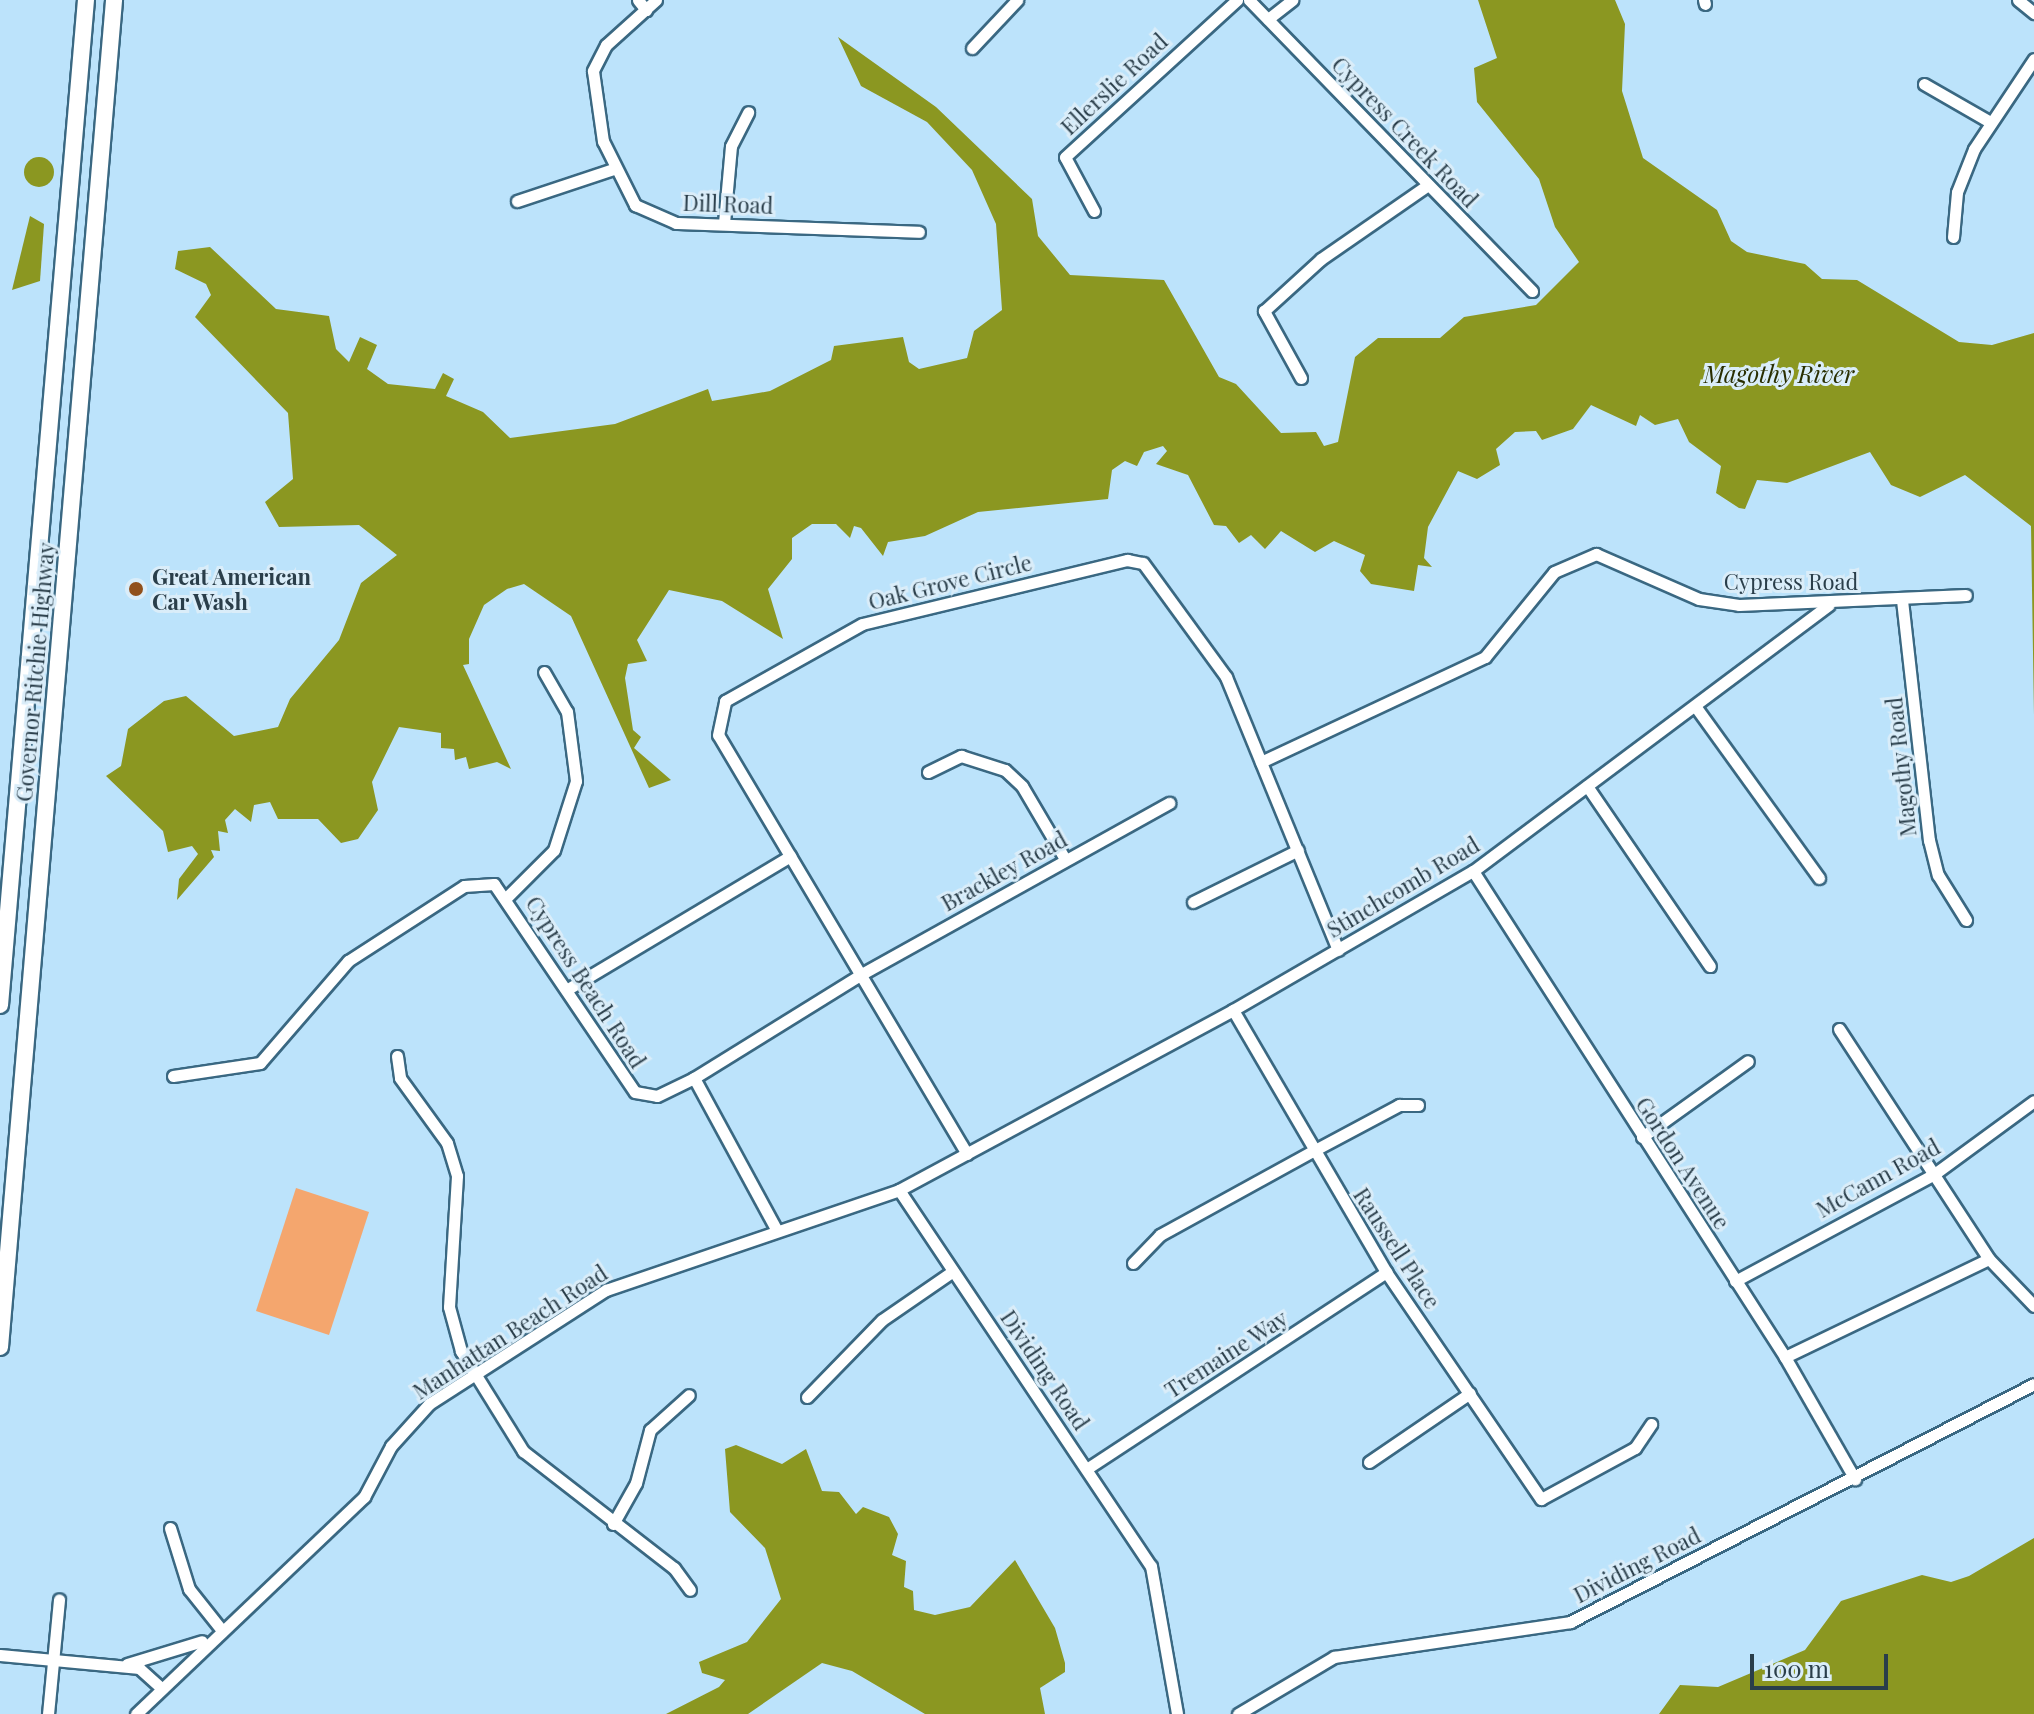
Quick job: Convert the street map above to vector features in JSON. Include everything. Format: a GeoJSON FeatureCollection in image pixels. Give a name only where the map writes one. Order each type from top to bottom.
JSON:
{"type":"FeatureCollection","features":[{"type":"Feature","properties":{"kind":"highway","name":"Governor Ritchie Highway"},"geometry":{"type":"LineString","coordinates":[[0,1005],[86,0]]}},
{"type":"Feature","properties":{"kind":"highway","name":"Governor Ritchie Highway"},"geometry":{"type":"LineString","coordinates":[[0,1347],[114,0]]}},
{"type":"Feature","properties":{"kind":"highway"},"geometry":{"type":"LineString","coordinates":[[76,109],[102,115]]}},
{"type":"Feature","properties":{"kind":"street","name":"Dill Road"},"geometry":{"type":"LineString","coordinates":[[656,0],[642,5],[606,45],[593,71],[596,119],[624,192],[644,212],[676,223],[919,232]]}},
{"type":"Feature","properties":{"kind":"street"},"geometry":{"type":"LineString","coordinates":[[972,48],[1017,0]]}},
{"type":"Feature","properties":{"kind":"street","name":"Ellerslie Road"},"geometry":{"type":"LineString","coordinates":[[1094,211],[1065,157],[1237,0]]}},
{"type":"Feature","properties":{"kind":"street","name":"Cypress Creek Road"},"geometry":{"type":"LineString","coordinates":[[1249,0],[1532,291]]}},
{"type":"Feature","properties":{"kind":"street"},"geometry":{"type":"LineString","coordinates":[[1268,19],[1292,0]]}},
{"type":"Feature","properties":{"kind":"street"},"geometry":{"type":"LineString","coordinates":[[2018,0],[2034,13]]}},
{"type":"Feature","properties":{"kind":"street"},"geometry":{"type":"LineString","coordinates":[[1953,237],[1957,192],[1990,122],[2034,59]]}},
{"type":"Feature","properties":{"kind":"street"},"geometry":{"type":"LineString","coordinates":[[1924,84],[1990,122]]}},
{"type":"Feature","properties":{"kind":"street"},"geometry":{"type":"LineString","coordinates":[[724,223],[731,146],[748,112]]}},
{"type":"Feature","properties":{"kind":"street"},"geometry":{"type":"LineString","coordinates":[[517,201],[616,168]]}},
{"type":"Feature","properties":{"kind":"street"},"geometry":{"type":"LineString","coordinates":[[1301,378],[1264,311],[1321,259],[1428,185]]}},
{"type":"Feature","properties":{"kind":"street","name":"Cypress Road"},"geometry":{"type":"LineString","coordinates":[[1261,762],[1485,657],[1554,572],[1576,559],[1621,560],[1699,599],[1828,605],[1966,595]]}},
{"type":"Feature","properties":{"kind":"street","name":"Oak Grove Circle"},"geometry":{"type":"LineString","coordinates":[[967,1154],[718,735],[725,701],[862,624],[1127,560],[1155,573],[1172,611],[1213,652],[1338,950]]}},
{"type":"Feature","properties":{"kind":"street","name":"Magothy Road"},"geometry":{"type":"LineString","coordinates":[[1902,600],[1929,840],[1938,875],[1966,920]]}},
{"type":"Feature","properties":{"kind":"street","name":"Stinchcomb Road"},"geometry":{"type":"LineString","coordinates":[[967,1154],[1233,1010],[1473,871],[1828,605]]}},
{"type":"Feature","properties":{"kind":"street"},"geometry":{"type":"LineString","coordinates":[[507,897],[554,850],[576,781],[567,712],[544,672]]}},
{"type":"Feature","properties":{"kind":"street"},"geometry":{"type":"LineString","coordinates":[[1695,706],[1819,878]]}},
{"type":"Feature","properties":{"kind":"street"},"geometry":{"type":"LineString","coordinates":[[928,772],[961,756],[1005,770],[1022,786],[1065,859]]}},
{"type":"Feature","properties":{"kind":"street"},"geometry":{"type":"LineString","coordinates":[[1587,786],[1710,966]]}},
{"type":"Feature","properties":{"kind":"street","name":"Brackley Road"},"geometry":{"type":"LineString","coordinates":[[694,1078],[860,975],[1169,803]]}},
{"type":"Feature","properties":{"kind":"street"},"geometry":{"type":"LineString","coordinates":[[1193,902],[1298,850]]}},
{"type":"Feature","properties":{"kind":"street"},"geometry":{"type":"LineString","coordinates":[[568,989],[790,856]]}},
{"type":"Feature","properties":{"kind":"street","name":"Gordon Avenue"},"geometry":{"type":"LineString","coordinates":[[1473,871],[1785,1357],[1855,1479]]}},
{"type":"Feature","properties":{"kind":"street","name":"Cypress Beach Road"},"geometry":{"type":"LineString","coordinates":[[173,1076],[260,1063],[290,1035],[326,979],[464,886],[494,884],[507,897],[635,1092],[657,1096],[694,1078]]}},
{"type":"Feature","properties":{"kind":"street","name":"Raussell Place"},"geometry":{"type":"LineString","coordinates":[[1233,1010],[1386,1272],[1541,1499],[1635,1448],[1651,1424]]}},
{"type":"Feature","properties":{"kind":"street"},"geometry":{"type":"LineString","coordinates":[[1839,1029],[1989,1259],[2034,1306]]}},
{"type":"Feature","properties":{"kind":"street"},"geometry":{"type":"LineString","coordinates":[[397,1056],[400,1078],[447,1143],[457,1176],[449,1307],[461,1351],[523,1451],[613,1524],[674,1568],[690,1590]]}},
{"type":"Feature","properties":{"kind":"street"},"geometry":{"type":"LineString","coordinates":[[1642,1137],[1748,1061]]}},
{"type":"Feature","properties":{"kind":"street"},"geometry":{"type":"LineString","coordinates":[[694,1078],[776,1229]]}},
{"type":"Feature","properties":{"kind":"street","name":"McCann Road"},"geometry":{"type":"LineString","coordinates":[[1735,1281],[1933,1175],[2034,1101]]}},
{"type":"Feature","properties":{"kind":"street"},"geometry":{"type":"LineString","coordinates":[[1133,1263],[1160,1235],[1399,1105],[1418,1105]]}},
{"type":"Feature","properties":{"kind":"street","name":"Manhattan Beach Road"},"geometry":{"type":"LineString","coordinates":[[136,1714],[220,1628],[364,1497],[409,1423],[477,1374],[606,1290],[776,1229],[899,1190],[967,1154]]}},
{"type":"Feature","properties":{"kind":"street","name":"Dividing Road"},"geometry":{"type":"LineString","coordinates":[[899,1190],[1151,1566],[1177,1714]]}},
{"type":"Feature","properties":{"kind":"street"},"geometry":{"type":"LineString","coordinates":[[1785,1357],[1989,1259]]}},
{"type":"Feature","properties":{"kind":"street"},"geometry":{"type":"LineString","coordinates":[[807,1397],[882,1320],[953,1271]]}},
{"type":"Feature","properties":{"kind":"street","name":"Tremaine Way"},"geometry":{"type":"LineString","coordinates":[[1088,1468],[1386,1272]]}},
{"type":"Feature","properties":{"kind":"street","name":"Dividing Road"},"geometry":{"type":"LineString","coordinates":[[1238,1714],[1334,1657],[1570,1622],[1855,1479],[2034,1384]]}},
{"type":"Feature","properties":{"kind":"street"},"geometry":{"type":"LineString","coordinates":[[1369,1462],[1470,1393]]}},
{"type":"Feature","properties":{"kind":"street"},"geometry":{"type":"LineString","coordinates":[[613,1524],[636,1483],[650,1430],[689,1395]]}},
{"type":"Feature","properties":{"kind":"street"},"geometry":{"type":"LineString","coordinates":[[170,1528],[189,1589],[220,1628]]}},
{"type":"Feature","properties":{"kind":"street"},"geometry":{"type":"LineString","coordinates":[[48,1714],[59,1600]]}},
{"type":"Feature","properties":{"kind":"street"},"geometry":{"type":"LineString","coordinates":[[120,1666],[210,1638]]}},
{"type":"Feature","properties":{"kind":"street"},"geometry":{"type":"LineString","coordinates":[[0,1655],[139,1668],[160,1687]]}},
{"type":"Feature","properties":{"kind":"shaded area"},"geometry":{"type":"Polygon","coordinates":[[[296,1188],[369,1212],[329,1335],[256,1311],[296,1188]]]}},
{"type":"Feature","properties":{"kind":"water","name":"Magothy River"},"geometry":{"type":"Polygon","coordinates":[[[1478,0],[1615,0],[1625,24],[1622,91],[1643,158],[1717,210],[1731,241],[1747,252],[1805,264],[1822,279],[1857,280],[1959,342],[1992,345],[2034,333],[2034,716],[2031,526],[1965,475],[1920,497],[1891,485],[1870,452],[1787,483],[1757,480],[1745,509],[1739,508],[1716,493],[1721,466],[1689,442],[1678,419],[1655,425],[1640,415],[1636,426],[1591,405],[1573,429],[1542,440],[1536,431],[1515,432],[1496,449],[1500,465],[1477,479],[1458,471],[1428,527],[1424,558],[1432,567],[1418,565],[1414,591],[1371,584],[1360,571],[1365,555],[1334,541],[1315,552],[1281,531],[1265,549],[1251,535],[1239,543],[1226,526],[1214,525],[1188,475],[1156,464],[1167,451],[1163,446],[1144,452],[1137,466],[1125,461],[1112,470],[1108,499],[978,512],[925,536],[888,542],[883,556],[861,528],[854,526],[850,538],[836,524],[812,524],[792,538],[792,559],[768,589],[783,639],[722,601],[669,590],[637,640],[647,661],[628,664],[625,678],[633,730],[641,737],[634,748],[671,780],[649,788],[571,616],[524,584],[507,589],[484,605],[469,639],[469,664],[463,665],[511,769],[497,762],[469,769],[466,757],[455,760],[454,749],[441,748],[441,733],[399,727],[372,782],[378,810],[358,839],[341,843],[318,819],[278,819],[270,802],[254,805],[251,822],[235,809],[225,820],[228,833],[218,831],[220,851],[211,850],[214,857],[177,900],[179,879],[198,854],[192,846],[168,852],[163,831],[106,776],[121,766],[128,729],[164,701],[186,696],[234,736],[278,727],[290,699],[339,640],[361,583],[397,555],[359,525],[279,527],[265,502],[293,479],[288,413],[195,317],[211,295],[206,284],[175,269],[178,251],[210,247],[276,309],[329,316],[336,349],[349,362],[360,337],[377,345],[367,369],[388,384],[435,389],[443,373],[454,379],[446,396],[483,412],[510,438],[615,424],[708,389],[712,401],[770,391],[831,360],[834,346],[903,337],[909,362],[919,369],[967,358],[974,331],[1002,310],[996,224],[972,170],[927,122],[861,86],[838,37],[936,107],[1032,199],[1038,236],[1070,275],[1164,280],[1219,377],[1236,384],[1281,433],[1316,432],[1324,446],[1338,442],[1355,357],[1378,338],[1440,338],[1464,317],[1536,305],[1579,262],[1555,227],[1539,179],[1477,102],[1474,68],[1497,58],[1478,0]]]}},
{"type":"Feature","properties":{"kind":"water"},"geometry":{"type":"Polygon","coordinates":[[[39,157],[49,162],[54,172],[49,182],[39,187],[29,182],[24,172],[29,162],[39,157]]]}},
{"type":"Feature","properties":{"kind":"water"},"geometry":{"type":"Polygon","coordinates":[[[30,216],[44,224],[40,281],[12,290],[30,216]]]}},
{"type":"Feature","properties":{"kind":"water"},"geometry":{"type":"Polygon","coordinates":[[[736,1445],[782,1464],[806,1449],[822,1491],[839,1492],[856,1514],[863,1507],[889,1517],[898,1534],[892,1555],[906,1561],[904,1587],[913,1591],[914,1610],[935,1615],[970,1607],[1015,1560],[1055,1628],[1065,1663],[1065,1672],[1040,1688],[1045,1714],[925,1714],[852,1671],[822,1663],[748,1714],[666,1714],[719,1687],[725,1680],[702,1673],[699,1662],[747,1642],[781,1599],[765,1548],[730,1512],[725,1449],[736,1445]]]}},
{"type":"Feature","properties":{"kind":"water"},"geometry":{"type":"Polygon","coordinates":[[[2034,1538],[2034,1714],[1659,1714],[1680,1685],[1718,1687],[1805,1650],[1841,1601],[1922,1575],[1951,1582],[1969,1576],[2034,1538]]]}},
{"type":"Feature","properties":{"kind":"place","name":"Great American Car Wash"},"geometry":{"type":"Point","coordinates":[136,589]}}]}
